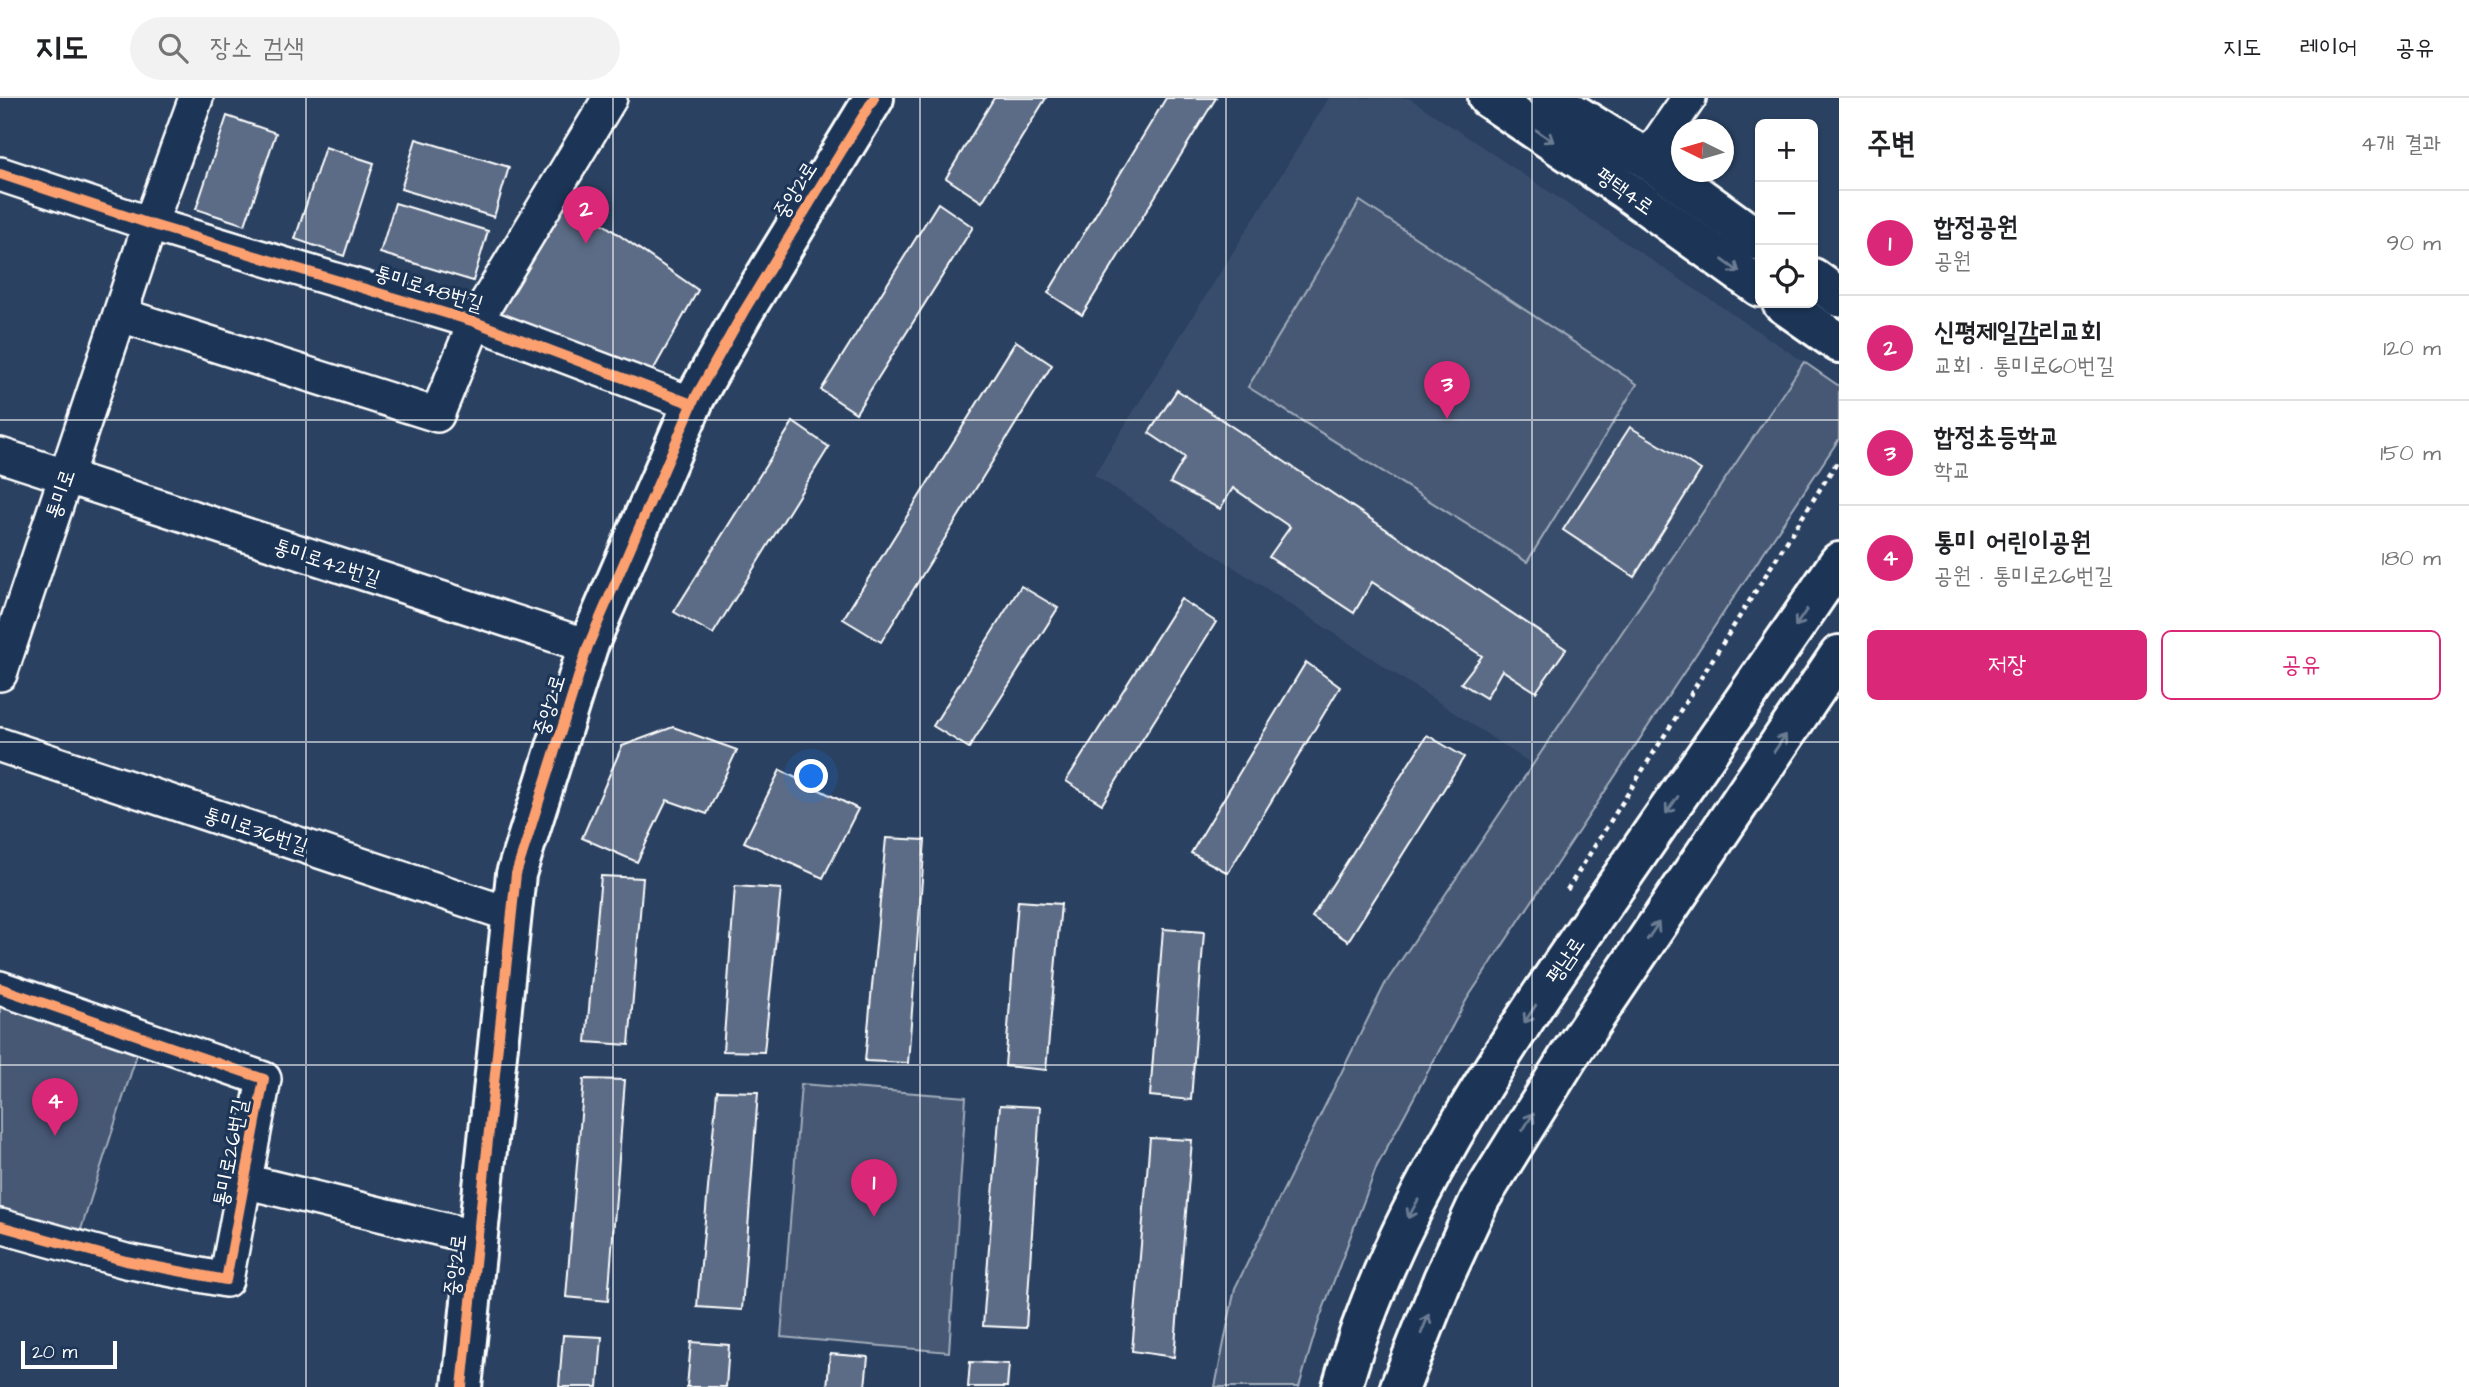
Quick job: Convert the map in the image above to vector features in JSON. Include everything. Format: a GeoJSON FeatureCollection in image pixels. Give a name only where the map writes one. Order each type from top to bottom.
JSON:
{"type":"FeatureCollection","features":[{"type":"Feature","properties":{"kind":"street","name":"통미로"},"geometry":{"type":"LineString","coordinates":[[0,674],[150,224],[196,98]]}},
{"type":"Feature","properties":{"kind":"street"},"geometry":{"type":"LineString","coordinates":[[121,315],[437,415],[475,322],[610,98]]}},
{"type":"Feature","properties":{"kind":"street","name":"중앙2로"},"geometry":{"type":"LineString","coordinates":[[462,1387],[516,874],[588,646],[692,404],[744,311],[874,98]]}},
{"type":"Feature","properties":{"kind":"street","name":"평택4로"},"geometry":{"type":"LineString","coordinates":[[1488,98],[1625,190],[1755,283]]}},
{"type":"Feature","properties":{"kind":"street","name":"평택4로"},"geometry":{"type":"LineString","coordinates":[[1549,98],[1647,159],[1755,237]]}},
{"type":"Feature","properties":{"kind":"street"},"geometry":{"type":"LineString","coordinates":[[1647,159],[1689,98]]}},
{"type":"Feature","properties":{"kind":"street","name":"통미로48번길"},"geometry":{"type":"LineString","coordinates":[[0,174],[150,224],[475,322],[692,404]]}},
{"type":"Feature","properties":{"kind":"street"},"geometry":{"type":"LineString","coordinates":[[1818,282],[1839,297]]}},
{"type":"Feature","properties":{"kind":"street"},"geometry":{"type":"LineString","coordinates":[[1789,308],[1839,343]]}},
{"type":"Feature","properties":{"kind":"street","name":"통미로42번길"},"geometry":{"type":"LineString","coordinates":[[0,455],[588,646]]}},
{"type":"Feature","properties":{"kind":"street","name":"평남로"},"geometry":{"type":"LineString","coordinates":[[1342,1387],[1350,1358],[1397,1239],[1469,1108],[1559,968],[1839,562]]}},
{"type":"Feature","properties":{"kind":"street"},"geometry":{"type":"LineString","coordinates":[[1400,1387],[1443,1279],[1480,1199],[1569,1056],[1839,656]]}},
{"type":"Feature","properties":{"kind":"street","name":"통미로36번길"},"geometry":{"type":"LineString","coordinates":[[0,746],[512,915]]}},
{"type":"Feature","properties":{"kind":"street","name":"통미로26번길"},"geometry":{"type":"LineString","coordinates":[[0,988],[264,1079],[226,1280],[127,1261],[0,1226]]}},
{"type":"Feature","properties":{"kind":"street"},"geometry":{"type":"LineString","coordinates":[[244,1181],[478,1238]]}},
{"type":"Feature","properties":{"kind":"path"},"geometry":{"type":"LineString","coordinates":[[1566,890],[1839,459]]}},
{"type":"Feature","properties":{"kind":"shaded area"},"geometry":{"type":"Polygon","coordinates":[[[1329,98],[1409,98],[1804,362],[1532,764],[1094,475],[1329,98]]]}},
{"type":"Feature","properties":{"kind":"shaded area"},"geometry":{"type":"Polygon","coordinates":[[[1360,201],[1637,384],[1527,562],[1248,387],[1360,201]]]}},
{"type":"Feature","properties":{"kind":"shaded area"},"geometry":{"type":"Polygon","coordinates":[[[1804,362],[1839,386],[1839,439],[1467,999],[1377,1166],[1318,1323],[1299,1387],[1215,1387],[1235,1288],[1385,984],[1804,362]]]}},
{"type":"Feature","properties":{"kind":"shaded area"},"geometry":{"type":"Polygon","coordinates":[[[0,1003],[137,1054],[77,1242],[0,1218],[0,1003]]]}},
{"type":"Feature","properties":{"kind":"shaded area"},"geometry":{"type":"Polygon","coordinates":[[[801,1084],[966,1097],[949,1352],[781,1337],[801,1084]]]}},
{"type":"Feature","properties":{"kind":"building"},"geometry":{"type":"Polygon","coordinates":[[[994,98],[1046,98],[982,202],[946,178],[994,98]]]}},
{"type":"Feature","properties":{"kind":"building"},"geometry":{"type":"Polygon","coordinates":[[[1166,98],[1216,98],[1082,315],[1048,293],[1166,98]]]}},
{"type":"Feature","properties":{"kind":"building"},"geometry":{"type":"Polygon","coordinates":[[[227,116],[276,133],[245,225],[196,209],[227,116]]]}},
{"type":"Feature","properties":{"kind":"building"},"geometry":{"type":"Polygon","coordinates":[[[416,139],[509,167],[494,217],[401,189],[416,139]]]}},
{"type":"Feature","properties":{"kind":"building"},"geometry":{"type":"Polygon","coordinates":[[[325,147],[374,163],[344,256],[295,239],[325,147]]]}},
{"type":"Feature","properties":{"kind":"building"},"geometry":{"type":"Polygon","coordinates":[[[566,198],[698,290],[651,374],[496,317],[566,198]]]}},
{"type":"Feature","properties":{"kind":"building"},"geometry":{"type":"Polygon","coordinates":[[[395,203],[488,231],[473,281],[380,253],[395,203]]]}},
{"type":"Feature","properties":{"kind":"building"},"geometry":{"type":"Polygon","coordinates":[[[938,203],[973,227],[856,413],[821,390],[938,203]]]}},
{"type":"Feature","properties":{"kind":"building"},"geometry":{"type":"Polygon","coordinates":[[[1016,341],[1052,365],[881,642],[843,619],[1016,341]]]}},
{"type":"Feature","properties":{"kind":"building"},"geometry":{"type":"Polygon","coordinates":[[[1177,390],[1566,649],[1536,692],[1502,670],[1486,698],[1461,683],[1482,656],[1372,582],[1354,613],[1269,557],[1290,527],[1233,488],[1220,509],[1170,483],[1185,457],[1149,433],[1177,390]]]}},
{"type":"Feature","properties":{"kind":"building"},"geometry":{"type":"Polygon","coordinates":[[[793,422],[829,447],[713,634],[674,612],[793,422]]]}},
{"type":"Feature","properties":{"kind":"building"},"geometry":{"type":"Polygon","coordinates":[[[1630,427],[1701,470],[1634,577],[1563,530],[1630,427]]]}},
{"type":"Feature","properties":{"kind":"building"},"geometry":{"type":"Polygon","coordinates":[[[1021,586],[1058,608],[969,748],[933,726],[1021,586]]]}},
{"type":"Feature","properties":{"kind":"building"},"geometry":{"type":"Polygon","coordinates":[[[1181,599],[1216,622],[1102,804],[1066,781],[1181,599]]]}},
{"type":"Feature","properties":{"kind":"building"},"geometry":{"type":"Polygon","coordinates":[[[1306,662],[1340,687],[1228,873],[1191,853],[1306,662]]]}},
{"type":"Feature","properties":{"kind":"building"},"geometry":{"type":"Polygon","coordinates":[[[673,727],[737,750],[707,814],[667,800],[637,862],[582,838],[622,746],[673,727]]]}},
{"type":"Feature","properties":{"kind":"building"},"geometry":{"type":"Polygon","coordinates":[[[1427,735],[1464,757],[1348,941],[1312,917],[1427,735]]]}},
{"type":"Feature","properties":{"kind":"building"},"geometry":{"type":"Polygon","coordinates":[[[780,770],[858,809],[823,878],[744,842],[780,770]]]}},
{"type":"Feature","properties":{"kind":"building"},"geometry":{"type":"Polygon","coordinates":[[[886,838],[925,840],[908,1063],[865,1061],[886,838]]]}},
{"type":"Feature","properties":{"kind":"building"},"geometry":{"type":"Polygon","coordinates":[[[601,876],[643,878],[629,1045],[586,1042],[601,876]]]}},
{"type":"Feature","properties":{"kind":"building"},"geometry":{"type":"Polygon","coordinates":[[[735,886],[781,889],[764,1052],[723,1051],[735,886]]]}},
{"type":"Feature","properties":{"kind":"building"},"geometry":{"type":"Polygon","coordinates":[[[1018,901],[1061,904],[1046,1070],[1005,1066],[1018,901]]]}},
{"type":"Feature","properties":{"kind":"building"},"geometry":{"type":"Polygon","coordinates":[[[1163,929],[1204,932],[1191,1100],[1150,1096],[1163,929]]]}},
{"type":"Feature","properties":{"kind":"building"},"geometry":{"type":"Polygon","coordinates":[[[584,1079],[625,1080],[608,1301],[566,1297],[584,1079]]]}},
{"type":"Feature","properties":{"kind":"building"},"geometry":{"type":"Polygon","coordinates":[[[717,1091],[758,1092],[742,1310],[697,1307],[717,1091]]]}},
{"type":"Feature","properties":{"kind":"building"},"geometry":{"type":"Polygon","coordinates":[[[1000,1105],[1040,1107],[1026,1328],[983,1326],[1000,1105]]]}},
{"type":"Feature","properties":{"kind":"building"},"geometry":{"type":"Polygon","coordinates":[[[1150,1138],[1192,1140],[1174,1357],[1132,1351],[1150,1138]]]}},
{"type":"Feature","properties":{"kind":"building"},"geometry":{"type":"Polygon","coordinates":[[[563,1335],[602,1337],[598,1387],[559,1387],[563,1335]]]}},
{"type":"Feature","properties":{"kind":"building"},"geometry":{"type":"Polygon","coordinates":[[[691,1342],[729,1345],[726,1387],[687,1387],[691,1342]]]}},
{"type":"Feature","properties":{"kind":"building"},"geometry":{"type":"Polygon","coordinates":[[[830,1354],[868,1357],[865,1387],[827,1387],[830,1354]]]}},
{"type":"Feature","properties":{"kind":"building"},"geometry":{"type":"Polygon","coordinates":[[[970,1362],[1009,1364],[1007,1387],[968,1387],[970,1362]]]}},
{"type":"Feature","properties":{"kind":"cycle path"},"geometry":{"type":"LineString","coordinates":[[462,1387],[516,874],[588,646],[695,398],[744,311],[874,98]]}},
{"type":"Feature","properties":{"kind":"cycle path"},"geometry":{"type":"LineString","coordinates":[[0,174],[150,224],[475,322],[692,404]]}},
{"type":"Feature","properties":{"kind":"cycle path"},"geometry":{"type":"LineString","coordinates":[[0,988],[264,1079],[226,1280],[126,1261],[0,1226]]}},
{"type":"Feature","properties":{"kind":"place","name":"신평제일감리교회"},"geometry":{"type":"Point","coordinates":[586,244]}},
{"type":"Feature","properties":{"kind":"place","name":"합정초등학교"},"geometry":{"type":"Point","coordinates":[1447,419]}},
{"type":"Feature","properties":{"kind":"place","name":"통미 어린이공원"},"geometry":{"type":"Point","coordinates":[55,1136]}},
{"type":"Feature","properties":{"kind":"place","name":"합정공원"},"geometry":{"type":"Point","coordinates":[874,1217]}}]}
